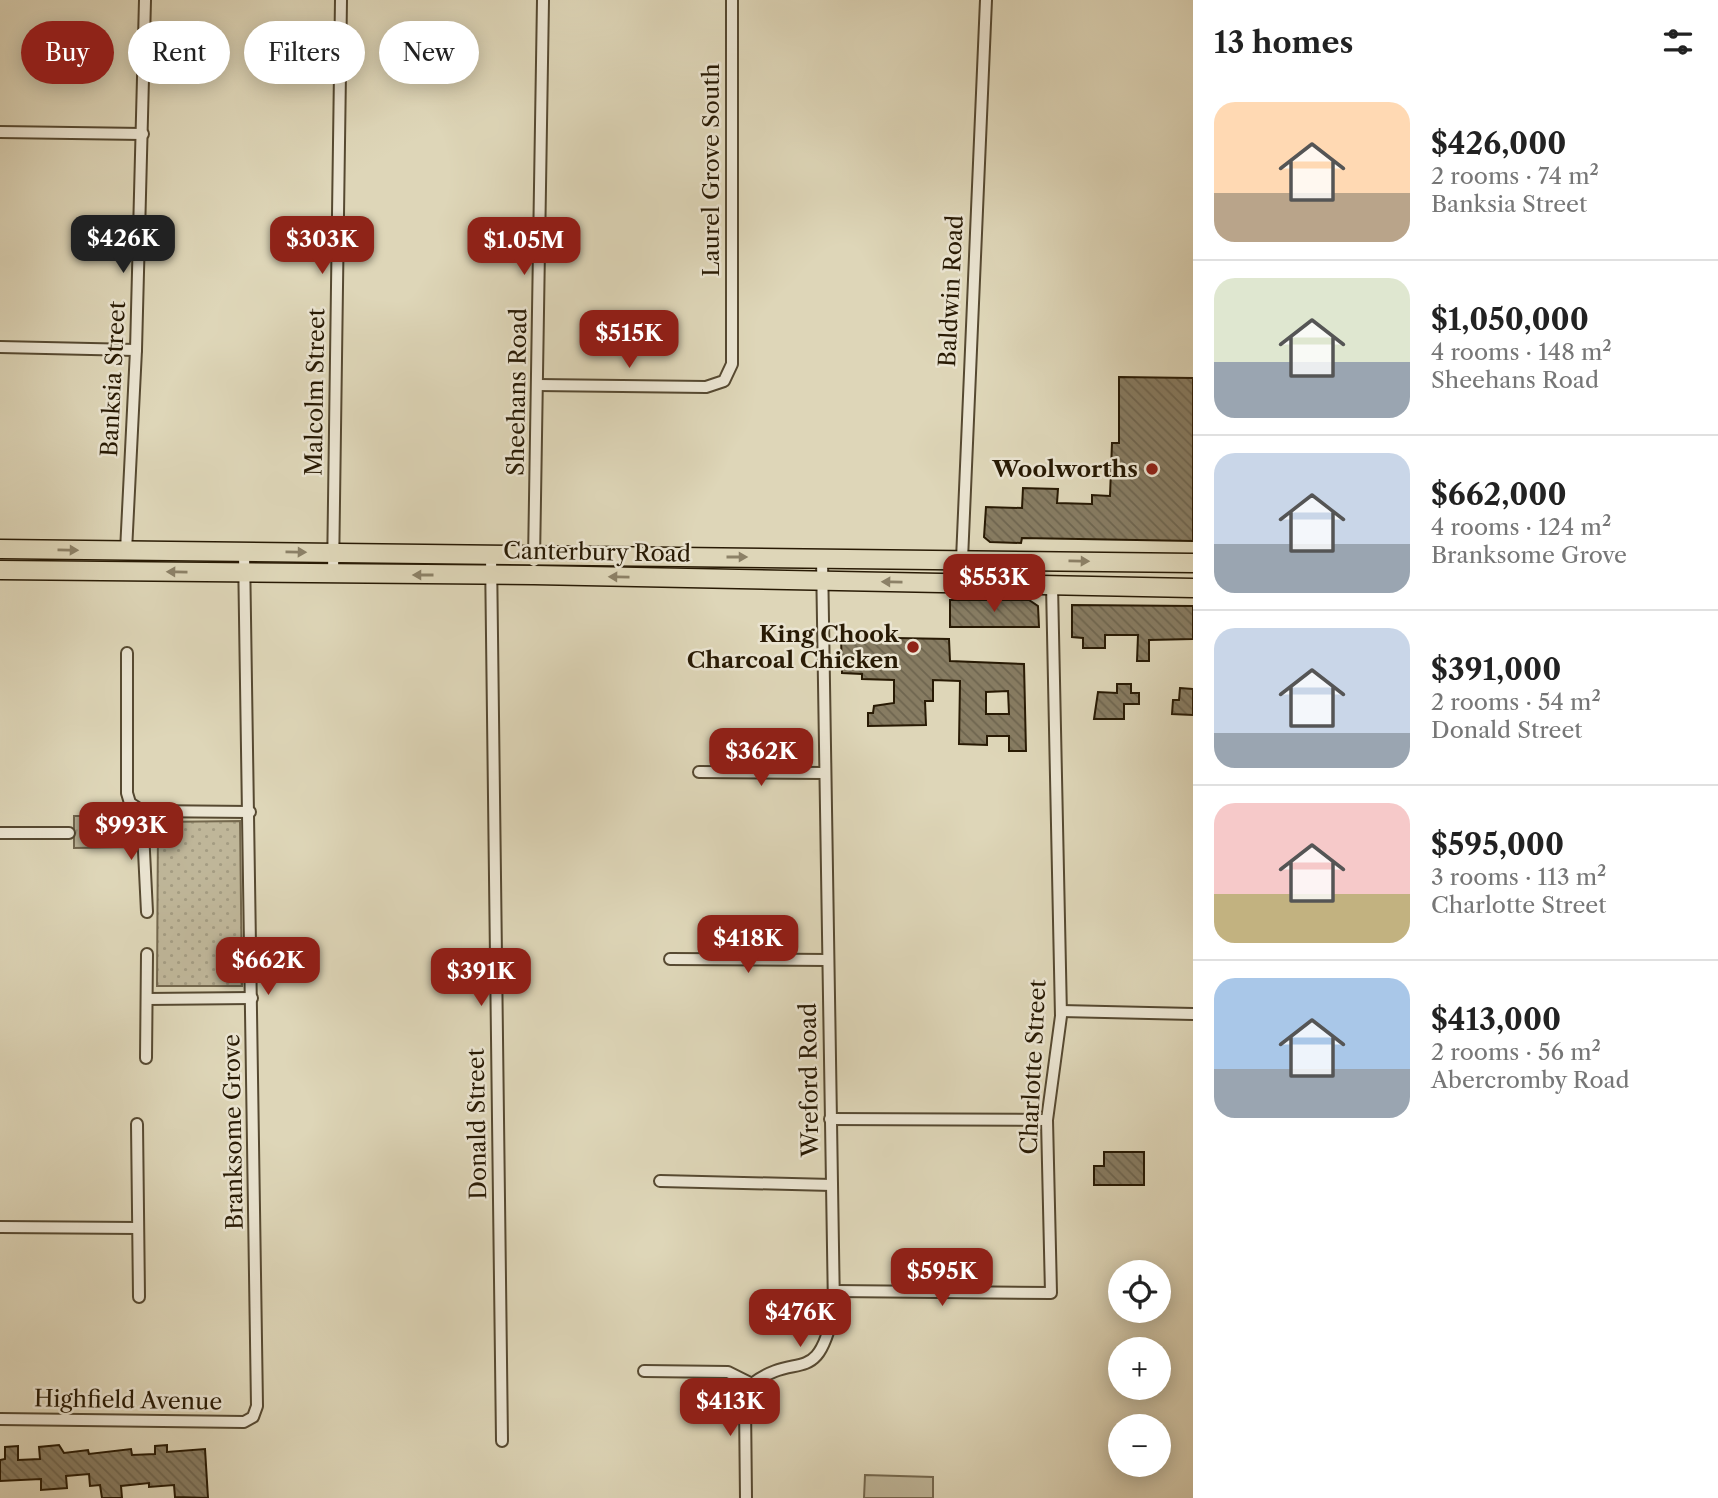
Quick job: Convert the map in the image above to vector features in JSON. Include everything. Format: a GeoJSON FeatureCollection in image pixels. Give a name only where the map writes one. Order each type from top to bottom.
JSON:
{"type":"FeatureCollection","features":[{"type":"Feature","properties":{"kind":"main road","name":"Canterbury Road"},"geometry":{"type":"LineString","coordinates":[[0,549],[1193,563]]}},
{"type":"Feature","properties":{"kind":"main road","name":"Canterbury Road"},"geometry":{"type":"LineString","coordinates":[[0,570],[534,575],[1193,588]]}},
{"type":"Feature","properties":{"kind":"street","name":"Banksia Street"},"geometry":{"type":"LineString","coordinates":[[126,551],[136,350],[145,0]]}},
{"type":"Feature","properties":{"kind":"street","name":"Malcolm Street"},"geometry":{"type":"LineString","coordinates":[[333,574],[341,0]]}},
{"type":"Feature","properties":{"kind":"street","name":"Sheehans Road"},"geometry":{"type":"LineString","coordinates":[[534,575],[542,0]]}},
{"type":"Feature","properties":{"kind":"street","name":"Laurel Grove South"},"geometry":{"type":"LineString","coordinates":[[538,385],[706,387],[724,381],[732,364],[732,0]]}},
{"type":"Feature","properties":{"kind":"street","name":"Baldwin Road"},"geometry":{"type":"LineString","coordinates":[[961,583],[986,0]]}},
{"type":"Feature","properties":{"kind":"street"},"geometry":{"type":"LineString","coordinates":[[0,132],[143,134]]}},
{"type":"Feature","properties":{"kind":"street"},"geometry":{"type":"LineString","coordinates":[[0,347],[136,350]]}},
{"type":"Feature","properties":{"kind":"street","name":"Branksome Grove"},"geometry":{"type":"LineString","coordinates":[[244,552],[257,1406],[253,1417]]}},
{"type":"Feature","properties":{"kind":"street","name":"Donald Street"},"geometry":{"type":"LineString","coordinates":[[491,555],[502,1441]]}},
{"type":"Feature","properties":{"kind":"street","name":"Wreford Road"},"geometry":{"type":"LineString","coordinates":[[752,1384],[765,1374],[800,1367],[815,1359],[829,1332],[834,1291],[822,558]]}},
{"type":"Feature","properties":{"kind":"street","name":"Charlotte Street"},"geometry":{"type":"LineString","coordinates":[[834,1291],[1051,1293],[1047,1120],[1061,1011],[1052,585]]}},
{"type":"Feature","properties":{"kind":"street"},"geometry":{"type":"LineString","coordinates":[[127,653],[127,793],[130,803],[142,811],[250,812]]}},
{"type":"Feature","properties":{"kind":"street"},"geometry":{"type":"LineString","coordinates":[[699,772],[824,773]]}},
{"type":"Feature","properties":{"kind":"street"},"geometry":{"type":"LineString","coordinates":[[142,811],[148,912]]}},
{"type":"Feature","properties":{"kind":"street"},"geometry":{"type":"LineString","coordinates":[[0,833],[69,833]]}},
{"type":"Feature","properties":{"kind":"street"},"geometry":{"type":"LineString","coordinates":[[146,1058],[147,954]]}},
{"type":"Feature","properties":{"kind":"street"},"geometry":{"type":"LineString","coordinates":[[670,958],[827,960]]}},
{"type":"Feature","properties":{"kind":"street"},"geometry":{"type":"LineString","coordinates":[[147,999],[252,998]]}},
{"type":"Feature","properties":{"kind":"street"},"geometry":{"type":"LineString","coordinates":[[1061,1011],[1193,1014]]}},
{"type":"Feature","properties":{"kind":"street"},"geometry":{"type":"LineString","coordinates":[[830,1119],[1047,1120]]}},
{"type":"Feature","properties":{"kind":"street"},"geometry":{"type":"LineString","coordinates":[[137,1124],[139,1297]]}},
{"type":"Feature","properties":{"kind":"street"},"geometry":{"type":"LineString","coordinates":[[660,1181],[832,1185]]}},
{"type":"Feature","properties":{"kind":"street"},"geometry":{"type":"LineString","coordinates":[[0,1227],[137,1228]]}},
{"type":"Feature","properties":{"kind":"street"},"geometry":{"type":"LineString","coordinates":[[644,1371],[728,1372],[752,1384],[745,1404],[747,1498]]}},
{"type":"Feature","properties":{"kind":"street","name":"Highfield Avenue"},"geometry":{"type":"LineString","coordinates":[[0,1419],[243,1422],[253,1417]]}},
{"type":"Feature","properties":{"kind":"green space"},"geometry":{"type":"Polygon","coordinates":[[[74,816],[115,816],[134,824],[139,847],[74,848],[74,816]]]}},
{"type":"Feature","properties":{"kind":"green space"},"geometry":{"type":"Polygon","coordinates":[[[240,821],[242,986],[157,986],[158,822],[240,821]]]}},
{"type":"Feature","properties":{"kind":"green space"},"geometry":{"type":"Polygon","coordinates":[[[865,1475],[933,1477],[933,1498],[864,1498],[865,1475]]]}},
{"type":"Feature","properties":{"kind":"building","name":"Woolworths"},"geometry":{"type":"Polygon","coordinates":[[[1119,377],[1193,378],[1193,541],[1022,538],[1021,543],[990,542],[984,537],[986,507],[1022,508],[1023,488],[1058,489],[1057,503],[1092,504],[1092,495],[1110,496],[1112,443],[1119,443],[1119,377]]]}},
{"type":"Feature","properties":{"kind":"building"},"geometry":{"type":"Polygon","coordinates":[[[950,600],[1029,600],[1038,606],[1039,627],[950,627],[950,600]]]}},
{"type":"Feature","properties":{"kind":"building"},"geometry":{"type":"Polygon","coordinates":[[[1072,605],[1193,606],[1193,639],[1149,640],[1149,661],[1137,661],[1138,635],[1105,635],[1105,648],[1083,648],[1083,638],[1072,637],[1072,605]]]}},
{"type":"Feature","properties":{"kind":"building"},"geometry":{"type":"Polygon","coordinates":[[[841,637],[949,639],[950,661],[1024,664],[1026,751],[1009,751],[1009,736],[987,736],[987,745],[959,744],[960,681],[933,680],[933,701],[925,701],[926,725],[868,726],[868,713],[873,713],[874,706],[894,703],[894,680],[862,679],[862,674],[842,673],[841,637]],[[1008,691],[986,692],[986,714],[1009,714],[1008,691]]]}},
{"type":"Feature","properties":{"kind":"building"},"geometry":{"type":"Polygon","coordinates":[[[1117,684],[1131,684],[1131,693],[1139,693],[1139,704],[1124,704],[1124,719],[1094,719],[1098,692],[1117,693],[1117,684]]]}},
{"type":"Feature","properties":{"kind":"building"},"geometry":{"type":"Polygon","coordinates":[[[1180,688],[1193,689],[1193,715],[1172,714],[1173,700],[1179,700],[1180,688]]]}},
{"type":"Feature","properties":{"kind":"building"},"geometry":{"type":"Polygon","coordinates":[[[1104,1152],[1144,1152],[1144,1185],[1094,1185],[1094,1166],[1104,1166],[1104,1152]]]}},
{"type":"Feature","properties":{"kind":"building"},"geometry":{"type":"Polygon","coordinates":[[[59,1445],[64,1453],[88,1450],[89,1454],[131,1449],[132,1455],[155,1454],[155,1446],[167,1445],[167,1452],[205,1449],[208,1498],[175,1497],[174,1485],[149,1487],[149,1483],[121,1486],[122,1498],[102,1498],[100,1485],[90,1486],[89,1474],[66,1476],[67,1488],[41,1490],[41,1479],[0,1481],[0,1460],[5,1459],[5,1447],[18,1446],[18,1460],[40,1459],[39,1447],[59,1445]]]}},
{"type":"Feature","properties":{"kind":"place","name":"Woolworths"},"geometry":{"type":"Point","coordinates":[1152,469]}},
{"type":"Feature","properties":{"kind":"place","name":"King Chook Charcoal Chicken"},"geometry":{"type":"Point","coordinates":[913,647]}}]}
